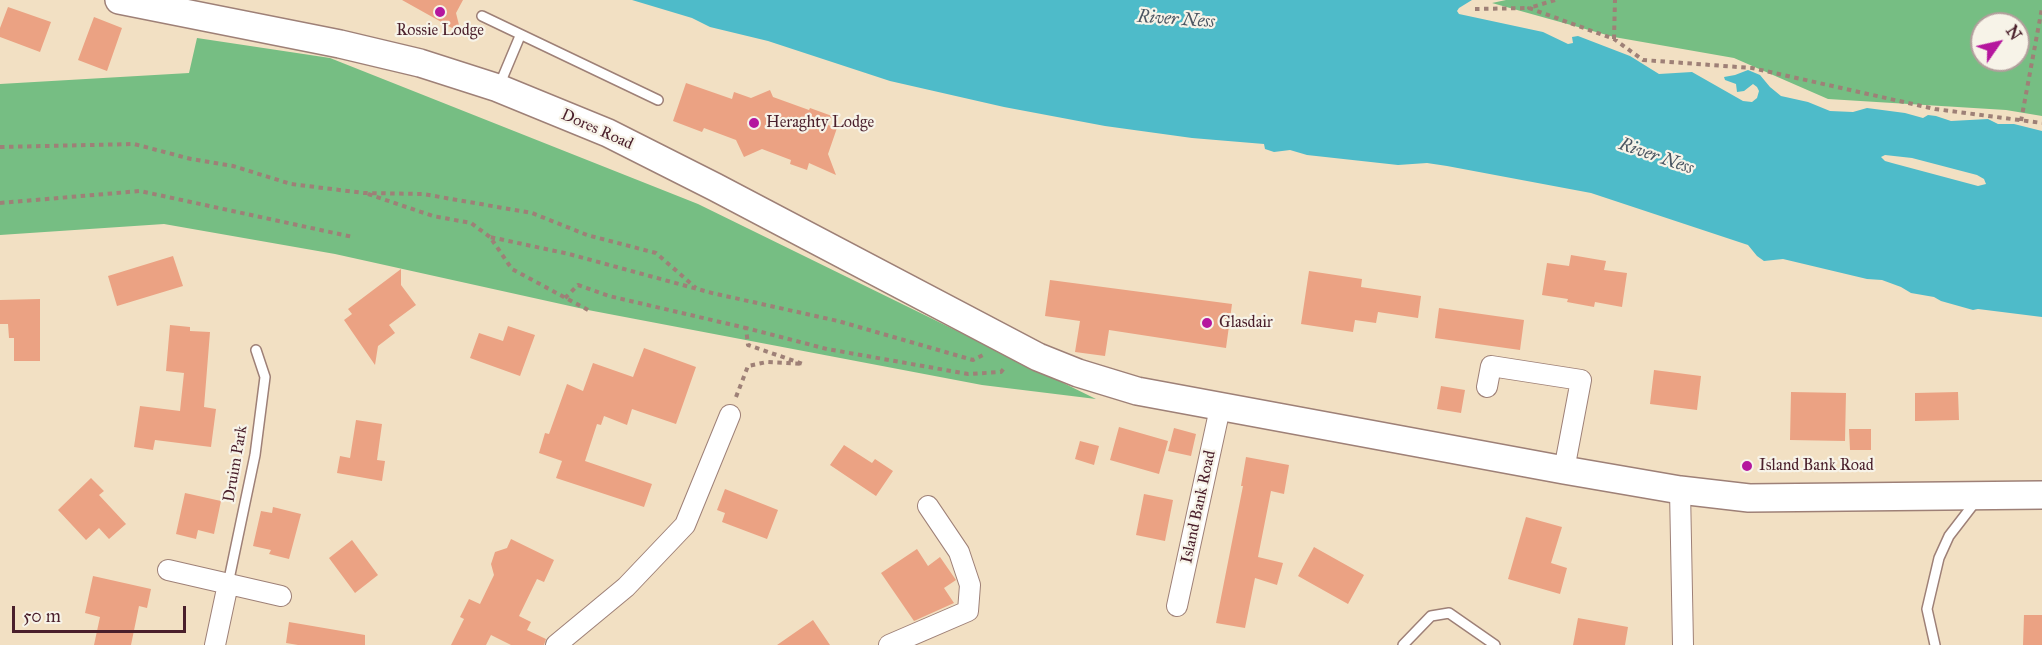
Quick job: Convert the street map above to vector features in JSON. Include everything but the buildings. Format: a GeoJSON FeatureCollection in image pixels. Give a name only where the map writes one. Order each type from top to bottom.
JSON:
{"type":"FeatureCollection","features":[{"type":"Feature","properties":{"kind":"main road","name":"Dores Road"},"geometry":{"type":"LineString","coordinates":[[119,0],[340,44],[420,63],[498,88],[608,133],[725,192],[933,304],[1024,349]]}},
{"type":"Feature","properties":{"kind":"main road"},"geometry":{"type":"LineString","coordinates":[[1024,349],[1078,373],[1137,391],[1220,408],[1680,490],[1749,498],[2042,495]]}},
{"type":"Feature","properties":{"kind":"street"},"geometry":{"type":"LineString","coordinates":[[1487,387],[1491,366],[1581,380],[1564,470]]}},
{"type":"Feature","properties":{"kind":"street","name":"Island Bank Road"},"geometry":{"type":"LineString","coordinates":[[1177,606],[1220,408]]}},
{"type":"Feature","properties":{"kind":"street"},"geometry":{"type":"LineString","coordinates":[[556,645],[626,587],[685,525],[730,415]]}},
{"type":"Feature","properties":{"kind":"street"},"geometry":{"type":"LineString","coordinates":[[1680,490],[1683,645]]}},
{"type":"Feature","properties":{"kind":"street"},"geometry":{"type":"LineString","coordinates":[[889,645],[968,611],[970,585],[959,552],[928,506]]}},
{"type":"Feature","properties":{"kind":"street"},"geometry":{"type":"LineString","coordinates":[[168,570],[281,596]]}},
{"type":"Feature","properties":{"kind":"street"},"geometry":{"type":"LineString","coordinates":[[215,645],[228,584]]}},
{"type":"Feature","properties":{"kind":"lane"},"geometry":{"type":"LineString","coordinates":[[482,16],[658,100]]}},
{"type":"Feature","properties":{"kind":"lane"},"geometry":{"type":"LineString","coordinates":[[498,88],[520,36]]}},
{"type":"Feature","properties":{"kind":"lane","name":"Druim Park"},"geometry":{"type":"LineString","coordinates":[[228,584],[255,455],[265,377],[256,350]]}},
{"type":"Feature","properties":{"kind":"lane"},"geometry":{"type":"LineString","coordinates":[[1935,645],[1928,609],[1939,558],[1949,536],[1979,496]]}},
{"type":"Feature","properties":{"kind":"lane"},"geometry":{"type":"LineString","coordinates":[[1403,645],[1431,616],[1449,613],[1495,645]]}},
{"type":"Feature","properties":{"kind":"path"},"geometry":{"type":"LineString","coordinates":[[1475,9],[1529,9],[1555,0]]}},
{"type":"Feature","properties":{"kind":"path"},"geometry":{"type":"LineString","coordinates":[[1614,39],[1615,0]]}},
{"type":"Feature","properties":{"kind":"path"},"geometry":{"type":"LineString","coordinates":[[2021,120],[2042,8]]}},
{"type":"Feature","properties":{"kind":"path"},"geometry":{"type":"LineString","coordinates":[[1529,9],[1614,39],[1643,60],[1752,68],[1935,109],[2042,123]]}},
{"type":"Feature","properties":{"kind":"path"},"geometry":{"type":"LineString","coordinates":[[0,147],[134,144],[191,159],[233,166],[291,184],[364,193],[423,194],[475,201],[532,213],[587,235],[656,253],[696,288]]}},
{"type":"Feature","properties":{"kind":"path"},"geometry":{"type":"LineString","coordinates":[[0,203],[140,191],[353,237]]}},
{"type":"Feature","properties":{"kind":"path"},"geometry":{"type":"LineString","coordinates":[[364,193],[433,216],[471,223],[490,237],[512,269],[588,310]]}},
{"type":"Feature","properties":{"kind":"path"},"geometry":{"type":"LineString","coordinates":[[490,237],[569,254],[696,288],[838,321],[973,360],[1024,349]]}},
{"type":"Feature","properties":{"kind":"path"},"geometry":{"type":"LineString","coordinates":[[565,298],[578,285],[609,296],[827,349],[968,374],[1001,372],[1024,349]]}},
{"type":"Feature","properties":{"kind":"path"},"geometry":{"type":"LineString","coordinates":[[730,415],[748,366],[768,362],[803,364],[748,345],[746,328]]}},
{"type":"Feature","properties":{"kind":"green space"},"geometry":{"type":"Polygon","coordinates":[[[1506,0],[2042,0],[2042,116],[2006,110],[1828,99],[1734,58],[1614,37],[1492,3],[1506,0]]]}},
{"type":"Feature","properties":{"kind":"green space"},"geometry":{"type":"Polygon","coordinates":[[[197,38],[330,58],[698,204],[1096,399],[982,385],[588,310],[335,254],[164,224],[0,235],[0,84],[189,73],[197,38]]]}},
{"type":"Feature","properties":{"kind":"water","name":"River Ness"},"geometry":{"type":"Polygon","coordinates":[[[632,0],[1472,0],[1459,8],[1457,11],[1459,14],[1543,32],[1568,44],[1573,43],[1572,37],[1578,36],[1630,56],[1659,74],[1692,72],[1743,101],[1752,102],[1757,98],[1759,91],[1757,87],[1753,84],[1744,91],[1737,92],[1736,84],[1725,80],[1724,77],[1748,70],[1760,75],[1781,96],[1808,102],[1830,111],[1853,112],[1867,108],[1923,118],[1928,115],[1936,116],[1951,121],[1988,119],[1998,124],[2014,124],[2042,131],[2042,317],[1973,310],[1934,297],[1911,293],[1882,280],[1867,279],[1783,259],[1764,261],[1748,245],[1591,193],[1427,163],[1398,165],[1307,155],[1290,150],[1274,152],[1265,149],[1264,144],[1192,138],[1105,126],[1004,107],[890,81],[768,41],[710,27],[692,18],[632,0]],[[1885,155],[1881,157],[1885,161],[1978,186],[1986,184],[1984,179],[1977,175],[1912,158],[1885,155]]]}},
{"type":"Feature","properties":{"kind":"place","name":"Rossie Lodge"},"geometry":{"type":"Point","coordinates":[440,12]}},
{"type":"Feature","properties":{"kind":"place","name":"Heraghty Lodge"},"geometry":{"type":"Point","coordinates":[754,123]}},
{"type":"Feature","properties":{"kind":"place","name":"Glasdair"},"geometry":{"type":"Point","coordinates":[1207,323]}},
{"type":"Feature","properties":{"kind":"place","name":"Island Bank Road"},"geometry":{"type":"Point","coordinates":[1747,466]}}]}
